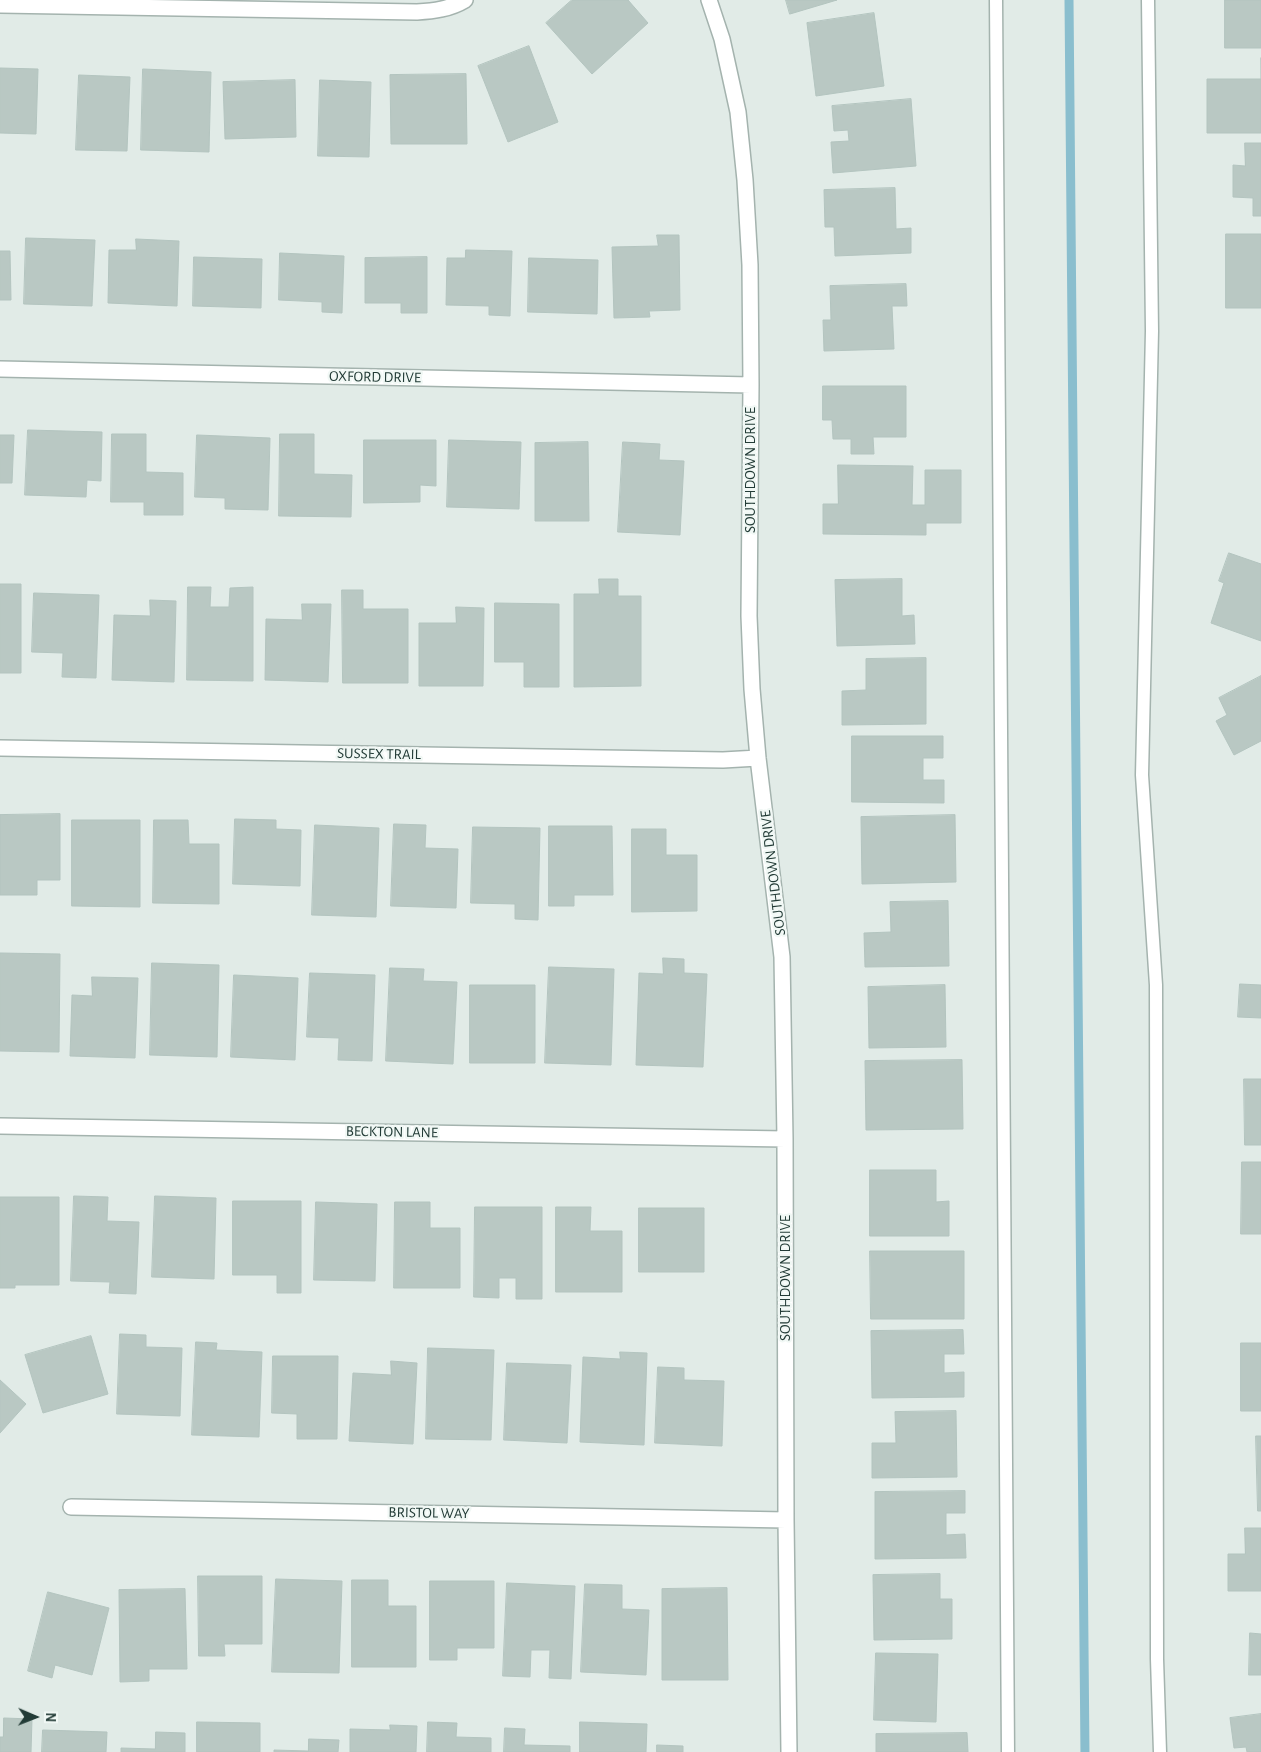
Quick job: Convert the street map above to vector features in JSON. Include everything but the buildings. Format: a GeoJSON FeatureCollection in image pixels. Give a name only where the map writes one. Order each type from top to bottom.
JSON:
{"type":"FeatureCollection","features":[{"type":"Feature","properties":{"kind":"street"},"geometry":{"type":"LineString","coordinates":[[0,4],[416,12],[436,11],[465,0]]}},
{"type":"Feature","properties":{"kind":"street","name":"SOUTHDOWN DRIVE"},"geometry":{"type":"LineString","coordinates":[[709,0],[722,39],[738,112],[745,180],[750,265],[749,616],[752,689],[758,758],[782,957],[789,1752]]}},
{"type":"Feature","properties":{"kind":"street","name":"OXFORD DRIVE"},"geometry":{"type":"LineString","coordinates":[[0,369],[751,385]]}},
{"type":"Feature","properties":{"kind":"street","name":"SUSSEX TRAIL"},"geometry":{"type":"LineString","coordinates":[[0,748],[703,760],[758,758]]}},
{"type":"Feature","properties":{"kind":"street","name":"BECKTON LANE"},"geometry":{"type":"LineString","coordinates":[[0,1126],[785,1139]]}},
{"type":"Feature","properties":{"kind":"street","name":"BRISTOL WAY"},"geometry":{"type":"LineString","coordinates":[[72,1507],[786,1520]]}},
{"type":"Feature","properties":{"kind":"lane"},"geometry":{"type":"LineString","coordinates":[[996,0],[1008,1752]]}},
{"type":"Feature","properties":{"kind":"lane"},"geometry":{"type":"LineString","coordinates":[[1148,0],[1152,331],[1142,775],[1156,985],[1157,1658],[1160,1752]]}},
{"type":"Feature","properties":{"kind":"waterway"},"geometry":{"type":"LineString","coordinates":[[1069,0],[1085,1752]]}}]}
